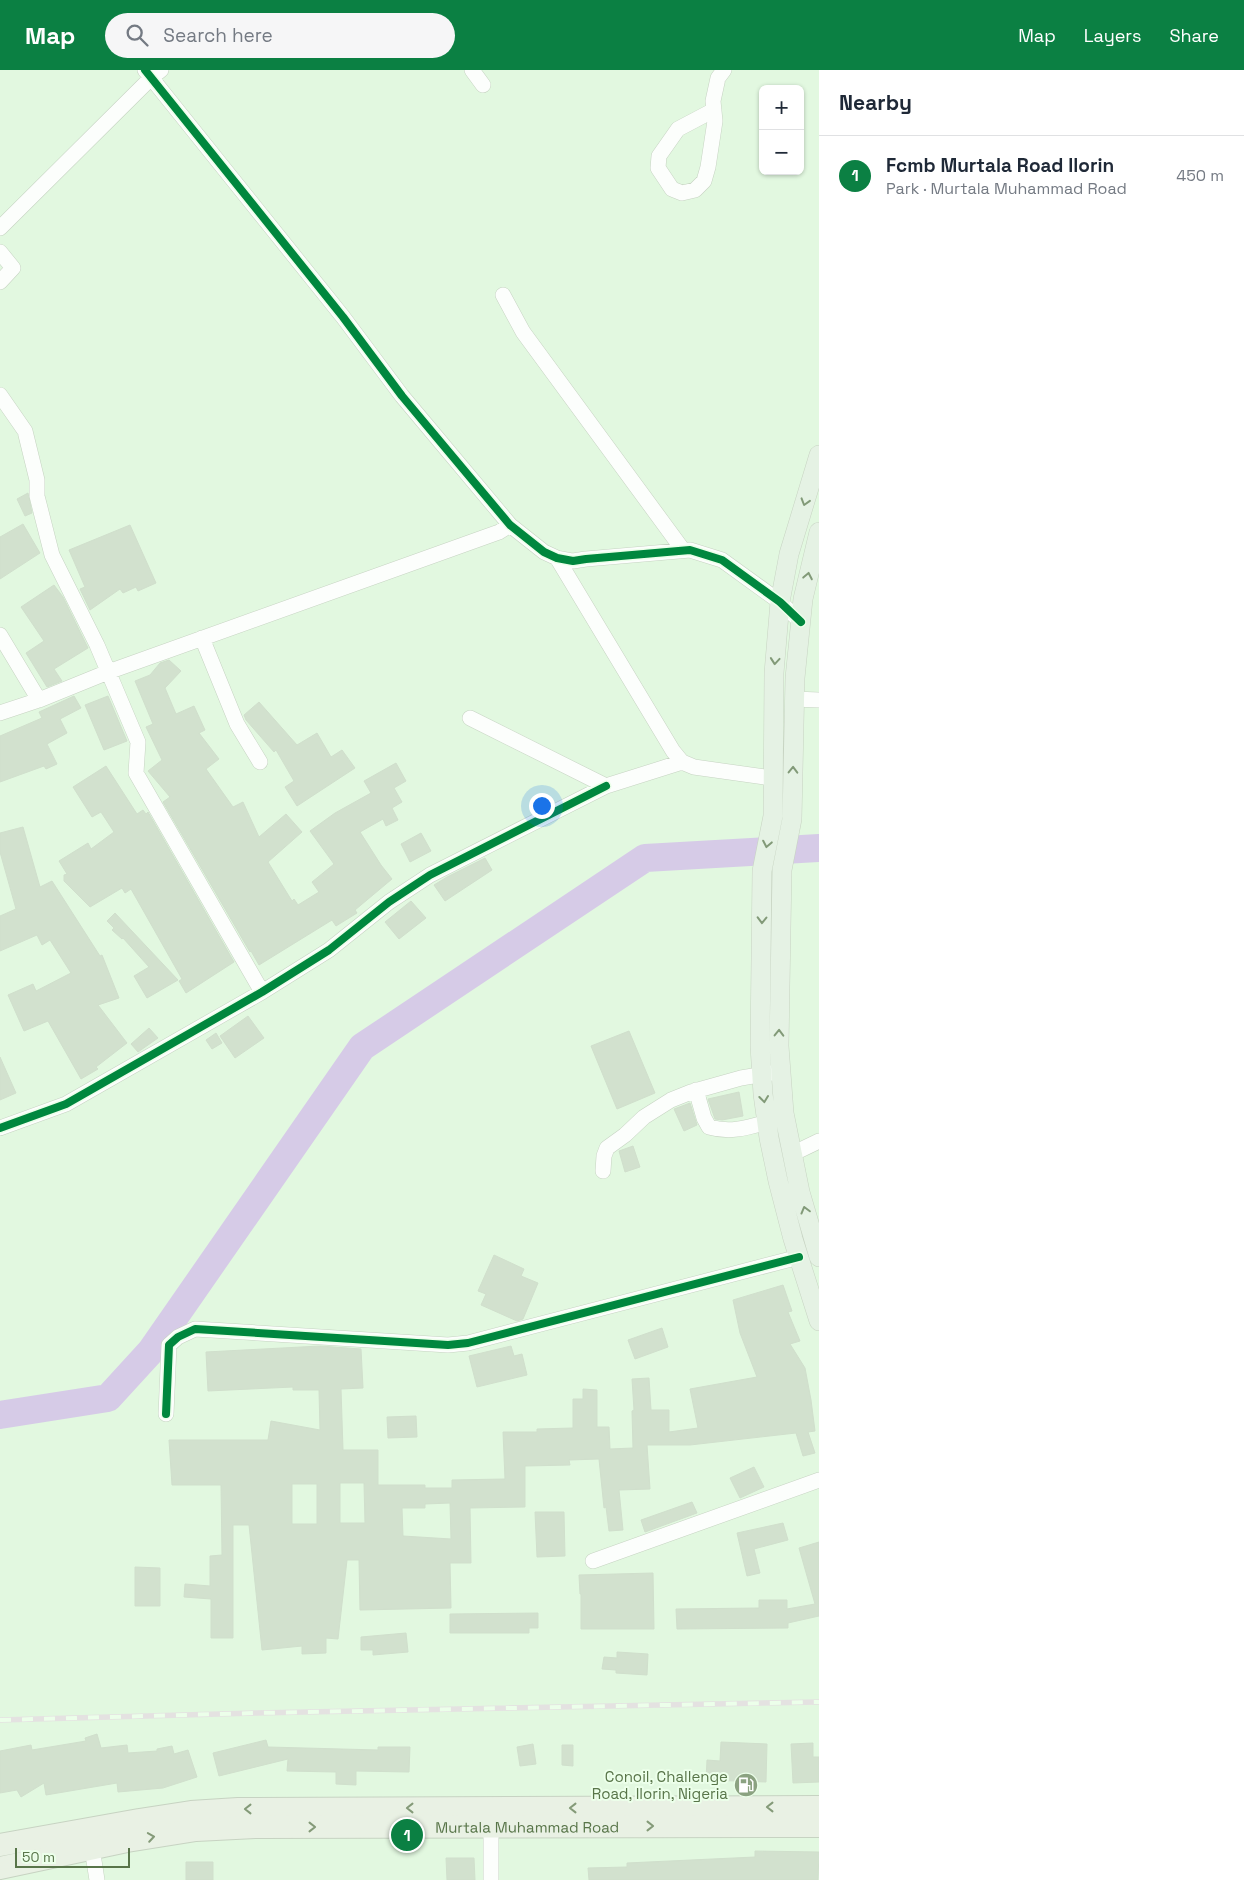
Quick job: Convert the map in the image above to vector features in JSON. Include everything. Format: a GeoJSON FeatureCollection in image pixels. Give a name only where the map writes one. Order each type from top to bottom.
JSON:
{"type":"FeatureCollection","features":[{"type":"Feature","properties":{"kind":"highway","name":"Murtala Muhammad Road"},"geometry":{"type":"LineString","coordinates":[[2,1845],[139,1820],[191,1812],[238,1808],[819,1807]]}},
{"type":"Feature","properties":{"kind":"highway","name":"Murtala Muhammad Road"},"geometry":{"type":"LineString","coordinates":[[4,1867],[92,1848],[196,1830],[255,1827],[819,1826]]}},
{"type":"Feature","properties":{"kind":"main road"},"geometry":{"type":"LineString","coordinates":[[819,455],[789,554],[780,602],[774,673],[773,816],[762,871],[760,1046],[784,1114],[800,1192],[819,1257]]}},
{"type":"Feature","properties":{"kind":"main road"},"geometry":{"type":"LineString","coordinates":[[819,532],[811,561],[801,622],[794,699],[792,819],[782,870],[767,1122],[778,1181],[819,1321]]}},
{"type":"Feature","properties":{"kind":"street"},"geometry":{"type":"LineString","coordinates":[[472,70],[483,85]]}},
{"type":"Feature","properties":{"kind":"street"},"geometry":{"type":"LineString","coordinates":[[714,110],[678,129],[659,156],[658,168],[672,189],[682,193],[694,190],[704,181],[715,121],[714,110],[713,101],[718,78],[724,70]]}},
{"type":"Feature","properties":{"kind":"street"},"geometry":{"type":"LineString","coordinates":[[0,228],[152,73],[343,317],[402,396],[510,526],[544,552],[557,558],[573,561],[683,550],[700,552],[722,560],[780,602],[801,622]]}},
{"type":"Feature","properties":{"kind":"street"},"geometry":{"type":"LineString","coordinates":[[0,252],[13,268],[0,282]]}},
{"type":"Feature","properties":{"kind":"street"},"geometry":{"type":"LineString","coordinates":[[503,296],[523,332],[683,550]]}},
{"type":"Feature","properties":{"kind":"street"},"geometry":{"type":"LineString","coordinates":[[0,395],[24,431],[36,480],[37,496],[52,555],[97,645],[138,742],[136,774],[262,992]]}},
{"type":"Feature","properties":{"kind":"street"},"geometry":{"type":"LineString","coordinates":[[0,713],[39,700],[108,672],[490,535],[510,526]]}},
{"type":"Feature","properties":{"kind":"street"},"geometry":{"type":"LineString","coordinates":[[557,558],[673,751],[682,762],[694,767],[772,778]]}},
{"type":"Feature","properties":{"kind":"street"},"geometry":{"type":"LineString","coordinates":[[0,635],[39,700]]}},
{"type":"Feature","properties":{"kind":"street"},"geometry":{"type":"LineString","coordinates":[[202,638],[237,724],[260,762]]}},
{"type":"Feature","properties":{"kind":"street"},"geometry":{"type":"LineString","coordinates":[[794,699],[819,700]]}},
{"type":"Feature","properties":{"kind":"street"},"geometry":{"type":"LineString","coordinates":[[470,718],[606,786]]}},
{"type":"Feature","properties":{"kind":"street"},"geometry":{"type":"LineString","coordinates":[[0,1128],[66,1104],[262,992],[329,950],[389,902],[430,875],[606,786],[682,762]]}},
{"type":"Feature","properties":{"kind":"street"},"geometry":{"type":"LineString","coordinates":[[604,1171],[604,1156],[607,1148],[625,1135],[644,1117],[671,1100],[696,1090],[771,1073]]}},
{"type":"Feature","properties":{"kind":"street"},"geometry":{"type":"LineString","coordinates":[[696,1090],[704,1118],[709,1127],[722,1130],[740,1130],[767,1122]]}},
{"type":"Feature","properties":{"kind":"street"},"geometry":{"type":"LineString","coordinates":[[792,1154],[819,1141]]}},
{"type":"Feature","properties":{"kind":"street"},"geometry":{"type":"LineString","coordinates":[[166,1414],[169,1344],[178,1337],[195,1329],[448,1345],[468,1342],[799,1258]]}},
{"type":"Feature","properties":{"kind":"street"},"geometry":{"type":"LineString","coordinates":[[593,1561],[819,1480]]}},
{"type":"Feature","properties":{"kind":"street"},"geometry":{"type":"LineString","coordinates":[[491,1826],[491,1880]]}},
{"type":"Feature","properties":{"kind":"street"},"geometry":{"type":"LineString","coordinates":[[92,1848],[96,1880]]}},
{"type":"Feature","properties":{"kind":"shaded area"},"geometry":{"type":"Polygon","coordinates":[[[0,70],[819,70],[819,1880],[0,1880],[0,70]]]}},
{"type":"Feature","properties":{"kind":"building"},"geometry":{"type":"Polygon","coordinates":[[[28,493],[32,513],[25,516],[17,499],[28,493]]]}},
{"type":"Feature","properties":{"kind":"building"},"geometry":{"type":"Polygon","coordinates":[[[23,524],[40,553],[0,579],[0,537],[23,524]]]}},
{"type":"Feature","properties":{"kind":"building"},"geometry":{"type":"Polygon","coordinates":[[[130,525],[156,583],[138,591],[136,587],[123,593],[120,589],[90,610],[80,589],[85,587],[69,550],[130,525]]]}},
{"type":"Feature","properties":{"kind":"building"},"geometry":{"type":"Polygon","coordinates":[[[54,585],[63,597],[88,648],[54,669],[62,681],[47,687],[26,653],[44,641],[21,607],[54,585]]]}},
{"type":"Feature","properties":{"kind":"building"},"geometry":{"type":"Polygon","coordinates":[[[169,660],[181,671],[165,688],[176,714],[194,706],[205,730],[199,733],[219,759],[206,769],[233,807],[243,802],[259,837],[286,814],[302,832],[268,862],[292,901],[294,899],[298,905],[319,892],[312,882],[334,864],[310,831],[335,813],[371,793],[364,781],[396,763],[406,781],[394,788],[402,802],[392,808],[398,820],[386,826],[383,819],[360,832],[392,879],[355,910],[357,913],[336,926],[332,920],[259,965],[163,802],[170,797],[148,771],[162,760],[146,727],[153,724],[135,681],[150,675],[160,663],[169,660]]]}},
{"type":"Feature","properties":{"kind":"building"},"geometry":{"type":"Polygon","coordinates":[[[74,696],[81,708],[60,719],[67,733],[47,744],[57,764],[46,769],[44,766],[0,782],[0,736],[42,718],[39,712],[74,696]]]}},
{"type":"Feature","properties":{"kind":"building"},"geometry":{"type":"Polygon","coordinates":[[[108,696],[127,741],[104,750],[85,705],[108,696]]]}},
{"type":"Feature","properties":{"kind":"building"},"geometry":{"type":"Polygon","coordinates":[[[259,702],[297,745],[317,733],[331,757],[342,750],[355,768],[297,806],[285,787],[294,781],[276,750],[274,752],[246,720],[244,715],[259,702]]]}},
{"type":"Feature","properties":{"kind":"building"},"geometry":{"type":"Polygon","coordinates":[[[106,766],[137,814],[143,810],[146,814],[148,812],[234,962],[186,993],[179,981],[182,979],[131,889],[125,893],[122,888],[90,907],[64,881],[64,875],[67,874],[59,861],[88,843],[91,849],[114,832],[101,812],[92,817],[73,787],[106,766]]]}},
{"type":"Feature","properties":{"kind":"building"},"geometry":{"type":"Polygon","coordinates":[[[23,827],[40,887],[52,881],[100,956],[102,955],[119,998],[98,1005],[127,1043],[96,1067],[98,1069],[81,1079],[48,1021],[24,1031],[8,995],[33,984],[36,991],[71,973],[50,940],[42,945],[37,935],[0,951],[0,916],[16,909],[0,852],[0,833],[23,827]]]}},
{"type":"Feature","properties":{"kind":"building"},"geometry":{"type":"Polygon","coordinates":[[[421,833],[431,851],[410,862],[401,844],[421,833]]]}},
{"type":"Feature","properties":{"kind":"building"},"geometry":{"type":"Polygon","coordinates":[[[485,858],[492,870],[445,901],[434,885],[485,858]]]}},
{"type":"Feature","properties":{"kind":"building"},"geometry":{"type":"Polygon","coordinates":[[[411,901],[426,918],[399,939],[385,922],[411,901]]]}},
{"type":"Feature","properties":{"kind":"building"},"geometry":{"type":"Polygon","coordinates":[[[115,913],[178,980],[147,998],[134,976],[149,967],[123,938],[112,930],[114,928],[107,921],[115,913]]]}},
{"type":"Feature","properties":{"kind":"building"},"geometry":{"type":"Polygon","coordinates":[[[248,1016],[264,1038],[235,1058],[220,1036],[248,1016]]]}},
{"type":"Feature","properties":{"kind":"building"},"geometry":{"type":"Polygon","coordinates":[[[149,1028],[158,1038],[138,1052],[131,1044],[149,1028]]]}},
{"type":"Feature","properties":{"kind":"building"},"geometry":{"type":"Polygon","coordinates":[[[629,1031],[655,1093],[617,1109],[591,1046],[629,1031]]]}},
{"type":"Feature","properties":{"kind":"building"},"geometry":{"type":"Polygon","coordinates":[[[216,1033],[222,1043],[212,1049],[206,1040],[216,1033]]]}},
{"type":"Feature","properties":{"kind":"building"},"geometry":{"type":"Polygon","coordinates":[[[0,1057],[16,1093],[0,1100],[0,1057]]]}},
{"type":"Feature","properties":{"kind":"building"},"geometry":{"type":"Polygon","coordinates":[[[739,1092],[743,1116],[722,1120],[715,1119],[708,1099],[739,1092]]]}},
{"type":"Feature","properties":{"kind":"building"},"geometry":{"type":"Polygon","coordinates":[[[690,1103],[697,1125],[684,1131],[674,1109],[690,1103]]]}},
{"type":"Feature","properties":{"kind":"building"},"geometry":{"type":"Polygon","coordinates":[[[633,1146],[640,1167],[625,1172],[619,1151],[633,1146]]]}},
{"type":"Feature","properties":{"kind":"building"},"geometry":{"type":"Polygon","coordinates":[[[494,1255],[524,1269],[521,1276],[538,1283],[523,1319],[517,1321],[481,1305],[486,1294],[478,1291],[494,1255]]]}},
{"type":"Feature","properties":{"kind":"building"},"geometry":{"type":"Polygon","coordinates":[[[783,1285],[792,1311],[788,1312],[800,1341],[790,1344],[805,1368],[815,1431],[808,1432],[815,1453],[803,1456],[796,1433],[690,1445],[647,1445],[650,1489],[619,1490],[623,1530],[609,1531],[606,1507],[604,1508],[599,1459],[569,1460],[570,1465],[525,1466],[525,1507],[470,1508],[471,1563],[450,1563],[451,1608],[360,1610],[359,1560],[347,1560],[338,1639],[326,1638],[326,1653],[302,1654],[302,1646],[262,1650],[249,1525],[233,1525],[233,1638],[211,1638],[211,1599],[184,1597],[185,1584],[210,1586],[210,1556],[222,1555],[221,1485],[172,1485],[169,1440],[268,1440],[271,1421],[320,1430],[319,1390],[293,1390],[293,1387],[208,1391],[206,1352],[320,1346],[361,1349],[363,1388],[341,1389],[343,1450],[378,1450],[378,1485],[425,1485],[425,1488],[452,1488],[452,1480],[505,1479],[503,1432],[537,1432],[537,1429],[573,1428],[573,1399],[583,1399],[583,1389],[597,1390],[597,1427],[609,1427],[610,1449],[633,1448],[632,1411],[634,1410],[632,1379],[649,1378],[651,1410],[669,1410],[669,1432],[698,1428],[690,1389],[757,1377],[740,1333],[733,1300],[783,1285]],[[340,1483],[340,1523],[365,1523],[364,1483],[340,1483]],[[292,1484],[292,1524],[317,1524],[317,1484],[292,1484]],[[450,1503],[425,1504],[425,1508],[402,1508],[403,1536],[451,1539],[450,1503]]]}},
{"type":"Feature","properties":{"kind":"building"},"geometry":{"type":"Polygon","coordinates":[[[662,1328],[668,1347],[635,1359],[628,1340],[662,1328]]]}},
{"type":"Feature","properties":{"kind":"building"},"geometry":{"type":"Polygon","coordinates":[[[511,1346],[514,1356],[522,1354],[527,1375],[477,1387],[469,1356],[511,1346]]]}},
{"type":"Feature","properties":{"kind":"building"},"geometry":{"type":"Polygon","coordinates":[[[416,1416],[417,1437],[388,1438],[387,1417],[416,1416]]]}},
{"type":"Feature","properties":{"kind":"building"},"geometry":{"type":"Polygon","coordinates":[[[754,1467],[764,1487],[740,1498],[730,1478],[754,1467]]]}},
{"type":"Feature","properties":{"kind":"building"},"geometry":{"type":"Polygon","coordinates":[[[692,1502],[697,1513],[645,1532],[641,1520],[692,1502]]]}},
{"type":"Feature","properties":{"kind":"building"},"geometry":{"type":"Polygon","coordinates":[[[535,1512],[564,1512],[565,1556],[537,1557],[535,1512]]]}},
{"type":"Feature","properties":{"kind":"building"},"geometry":{"type":"Polygon","coordinates":[[[783,1523],[788,1540],[754,1549],[760,1573],[747,1576],[737,1533],[783,1523]]]}},
{"type":"Feature","properties":{"kind":"building"},"geometry":{"type":"Polygon","coordinates":[[[819,1542],[819,1616],[788,1623],[788,1628],[677,1629],[676,1609],[759,1608],[759,1600],[787,1600],[787,1609],[815,1604],[799,1548],[819,1542]]]}},
{"type":"Feature","properties":{"kind":"building"},"geometry":{"type":"Polygon","coordinates":[[[135,1567],[160,1568],[160,1606],[135,1606],[135,1567]]]}},
{"type":"Feature","properties":{"kind":"building"},"geometry":{"type":"Polygon","coordinates":[[[653,1573],[654,1629],[581,1629],[579,1575],[653,1573]]]}},
{"type":"Feature","properties":{"kind":"building"},"geometry":{"type":"Polygon","coordinates":[[[538,1613],[538,1628],[529,1628],[529,1633],[450,1633],[450,1614],[538,1613]]]}},
{"type":"Feature","properties":{"kind":"building"},"geometry":{"type":"Polygon","coordinates":[[[406,1633],[408,1652],[373,1655],[373,1650],[361,1650],[361,1637],[406,1633]]]}},
{"type":"Feature","properties":{"kind":"building"},"geometry":{"type":"Polygon","coordinates":[[[617,1652],[648,1654],[647,1675],[616,1673],[616,1670],[602,1669],[604,1657],[617,1658],[617,1652]]]}},
{"type":"Feature","properties":{"kind":"building"},"geometry":{"type":"Polygon","coordinates":[[[97,1734],[101,1748],[127,1745],[128,1753],[157,1751],[157,1749],[172,1746],[174,1754],[188,1750],[197,1777],[163,1788],[118,1792],[117,1783],[46,1795],[44,1783],[21,1797],[17,1790],[0,1793],[0,1751],[31,1745],[32,1750],[86,1741],[85,1738],[97,1734]]]}},
{"type":"Feature","properties":{"kind":"building"},"geometry":{"type":"Polygon","coordinates":[[[266,1740],[268,1747],[378,1750],[378,1747],[410,1747],[409,1772],[356,1771],[356,1785],[336,1784],[336,1772],[287,1771],[288,1759],[219,1776],[213,1753],[266,1740]]]}},
{"type":"Feature","properties":{"kind":"building"},"geometry":{"type":"Polygon","coordinates":[[[721,1742],[767,1744],[766,1782],[706,1780],[707,1760],[720,1761],[721,1742]]]}},
{"type":"Feature","properties":{"kind":"building"},"geometry":{"type":"Polygon","coordinates":[[[813,1743],[813,1757],[819,1757],[819,1782],[793,1783],[791,1744],[813,1743]]]}},
{"type":"Feature","properties":{"kind":"building"},"geometry":{"type":"Polygon","coordinates":[[[533,1744],[536,1764],[520,1766],[517,1747],[533,1744]]]}},
{"type":"Feature","properties":{"kind":"building"},"geometry":{"type":"Polygon","coordinates":[[[562,1745],[573,1745],[573,1766],[562,1765],[562,1745]]]}},
{"type":"Feature","properties":{"kind":"building"},"geometry":{"type":"Polygon","coordinates":[[[755,1851],[819,1852],[818,1880],[589,1880],[588,1868],[627,1867],[627,1863],[755,1857],[755,1851]]]}},
{"type":"Feature","properties":{"kind":"building"},"geometry":{"type":"Polygon","coordinates":[[[446,1858],[474,1858],[475,1880],[447,1880],[446,1858]]]}},
{"type":"Feature","properties":{"kind":"building"},"geometry":{"type":"Polygon","coordinates":[[[186,1862],[213,1862],[213,1880],[186,1880],[186,1862]]]}},
{"type":"Feature","properties":{"kind":"waterway"},"geometry":{"type":"LineString","coordinates":[[0,1415],[108,1398],[151,1351],[362,1047],[645,858],[819,848]]}},
{"type":"Feature","properties":{"kind":"railway"},"geometry":{"type":"LineString","coordinates":[[0,1720],[819,1702]]}},
{"type":"Feature","properties":{"kind":"cycle path"},"geometry":{"type":"LineString","coordinates":[[145,70],[343,317],[402,396],[510,525],[544,552],[557,558],[573,561],[690,550],[722,560],[780,602],[801,622]]}},
{"type":"Feature","properties":{"kind":"cycle path"},"geometry":{"type":"LineString","coordinates":[[0,1128],[66,1104],[262,992],[329,950],[389,902],[430,875],[606,786]]}},
{"type":"Feature","properties":{"kind":"cycle path"},"geometry":{"type":"LineString","coordinates":[[166,1414],[169,1345],[178,1337],[195,1329],[448,1345],[468,1343],[799,1257]]}},
{"type":"Feature","properties":{"kind":"place","name":"Conoil, Challenge Road, Ilorin, Nigeria"},"geometry":{"type":"Point","coordinates":[746,1785]}},
{"type":"Feature","properties":{"kind":"place","name":"Fcmb Murtala Road Ilorin"},"geometry":{"type":"Point","coordinates":[407,1835]}}]}
